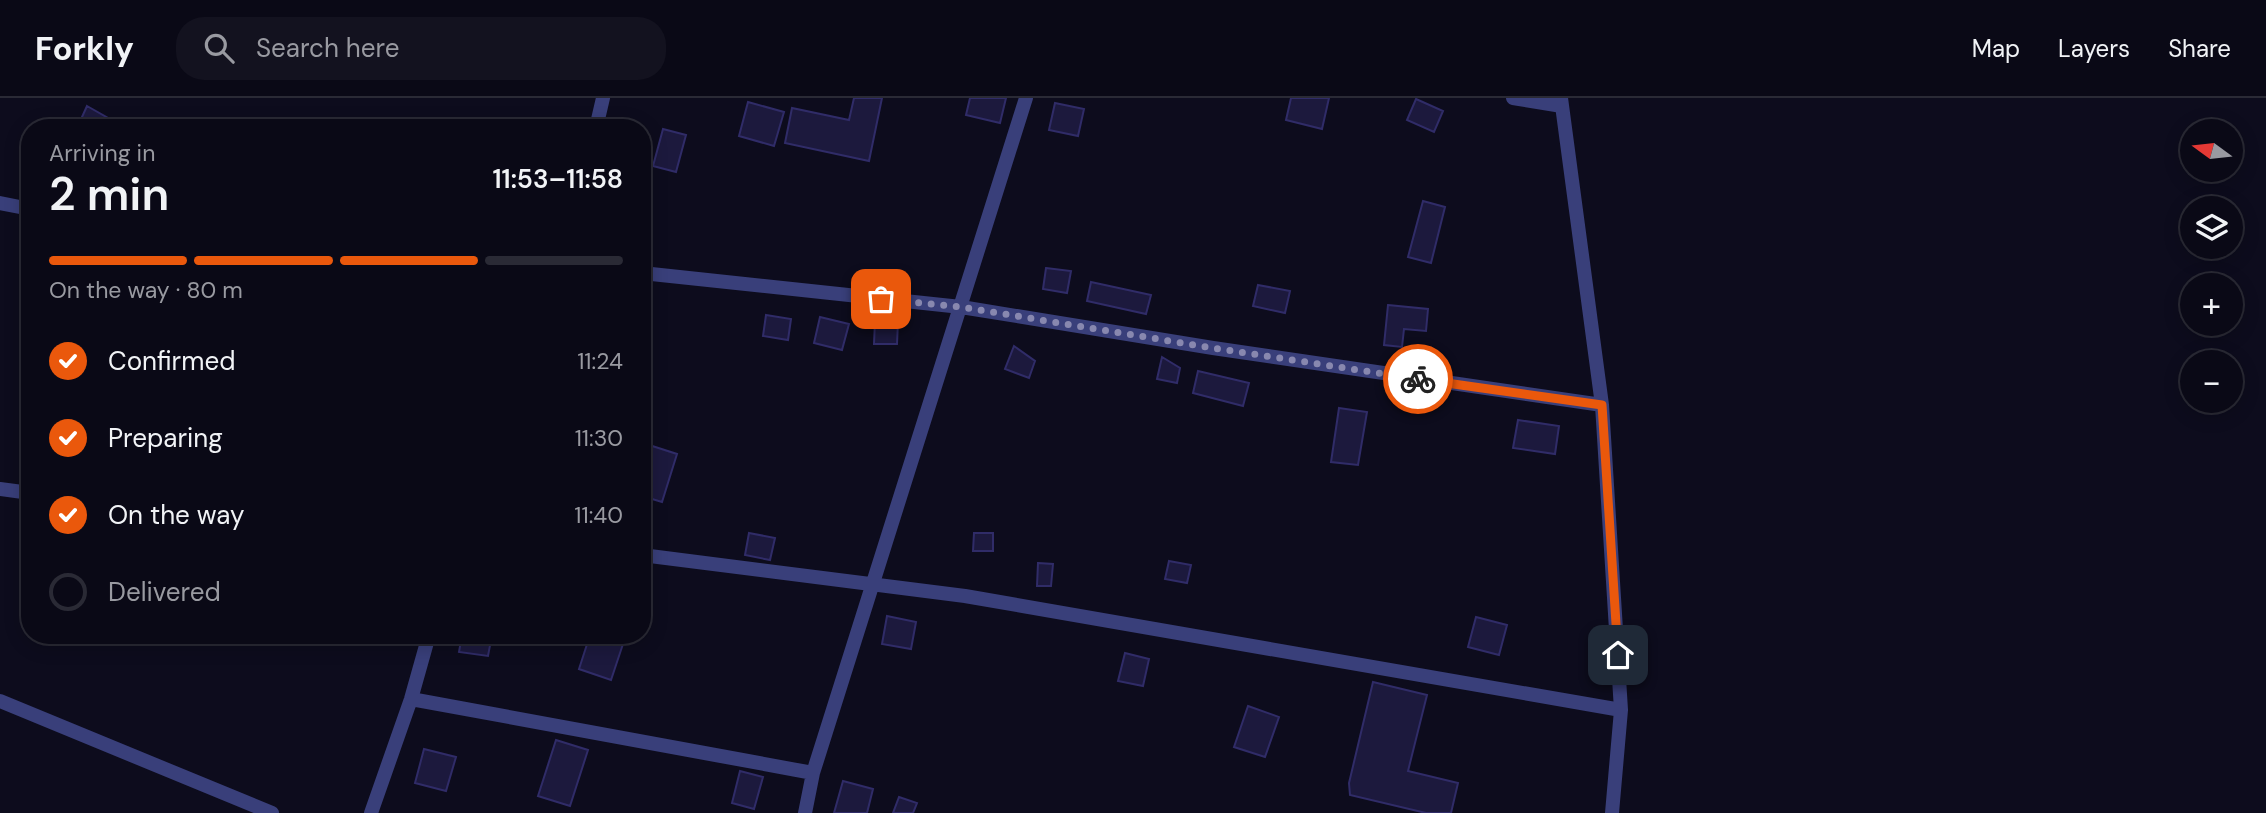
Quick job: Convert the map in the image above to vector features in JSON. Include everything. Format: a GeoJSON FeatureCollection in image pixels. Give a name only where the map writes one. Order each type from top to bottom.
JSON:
{"type":"FeatureCollection","features":[{"type":"Feature","properties":{"kind":"street"},"geometry":{"type":"LineString","coordinates":[[598,119],[603,98]]}},
{"type":"Feature","properties":{"kind":"street"},"geometry":{"type":"LineString","coordinates":[[804,813],[814,773],[1026,98]]}},
{"type":"Feature","properties":{"kind":"street"},"geometry":{"type":"LineString","coordinates":[[1513,98],[1562,102],[1602,405],[1622,710],[1612,813]]}},
{"type":"Feature","properties":{"kind":"street"},"geometry":{"type":"LineString","coordinates":[[0,203],[21,207]]}},
{"type":"Feature","properties":{"kind":"street"},"geometry":{"type":"LineString","coordinates":[[651,274],[961,307],[1213,348],[1602,405]]}},
{"type":"Feature","properties":{"kind":"street"},"geometry":{"type":"LineString","coordinates":[[0,489],[21,492]]}},
{"type":"Feature","properties":{"kind":"street"},"geometry":{"type":"LineString","coordinates":[[651,556],[965,596],[1622,710]]}},
{"type":"Feature","properties":{"kind":"street"},"geometry":{"type":"LineString","coordinates":[[371,813],[411,699],[426,644]]}},
{"type":"Feature","properties":{"kind":"street"},"geometry":{"type":"LineString","coordinates":[[411,699],[814,773]]}},
{"type":"Feature","properties":{"kind":"street"},"geometry":{"type":"LineString","coordinates":[[0,701],[272,813]]}},
{"type":"Feature","properties":{"kind":"building"},"geometry":{"type":"Polygon","coordinates":[[[854,98],[882,98],[869,161],[785,143],[792,108],[849,120],[854,98]]]}},
{"type":"Feature","properties":{"kind":"building"},"geometry":{"type":"Polygon","coordinates":[[[970,98],[1006,98],[1000,123],[966,115],[970,98]]]}},
{"type":"Feature","properties":{"kind":"building"},"geometry":{"type":"Polygon","coordinates":[[[1291,98],[1329,98],[1322,129],[1286,120],[1291,98]]]}},
{"type":"Feature","properties":{"kind":"building"},"geometry":{"type":"Polygon","coordinates":[[[1416,99],[1443,111],[1434,132],[1407,120],[1416,99]]]}},
{"type":"Feature","properties":{"kind":"building"},"geometry":{"type":"Polygon","coordinates":[[[748,102],[784,112],[774,146],[739,136],[748,102]]]}},
{"type":"Feature","properties":{"kind":"building"},"geometry":{"type":"Polygon","coordinates":[[[1055,103],[1084,109],[1078,136],[1049,130],[1055,103]]]}},
{"type":"Feature","properties":{"kind":"building"},"geometry":{"type":"Polygon","coordinates":[[[87,106],[110,119],[81,119],[87,106]]]}},
{"type":"Feature","properties":{"kind":"building"},"geometry":{"type":"Polygon","coordinates":[[[663,129],[686,135],[676,172],[653,166],[663,129]]]}},
{"type":"Feature","properties":{"kind":"building"},"geometry":{"type":"Polygon","coordinates":[[[1423,201],[1445,207],[1431,263],[1408,257],[1423,201]]]}},
{"type":"Feature","properties":{"kind":"building"},"geometry":{"type":"Polygon","coordinates":[[[1046,268],[1071,271],[1067,293],[1043,289],[1046,268]]]}},
{"type":"Feature","properties":{"kind":"building"},"geometry":{"type":"Polygon","coordinates":[[[1091,282],[1151,295],[1146,314],[1087,301],[1091,282]]]}},
{"type":"Feature","properties":{"kind":"building"},"geometry":{"type":"Polygon","coordinates":[[[1258,285],[1290,291],[1285,313],[1253,306],[1258,285]]]}},
{"type":"Feature","properties":{"kind":"building"},"geometry":{"type":"Polygon","coordinates":[[[1388,305],[1428,309],[1426,331],[1404,329],[1402,347],[1384,345],[1388,305]]]}},
{"type":"Feature","properties":{"kind":"building"},"geometry":{"type":"Polygon","coordinates":[[[766,315],[791,319],[788,340],[763,336],[766,315]]]}},
{"type":"Feature","properties":{"kind":"building"},"geometry":{"type":"Polygon","coordinates":[[[820,317],[849,324],[842,350],[814,343],[820,317]]]}},
{"type":"Feature","properties":{"kind":"building"},"geometry":{"type":"Polygon","coordinates":[[[875,321],[898,321],[897,344],[874,344],[875,321]]]}},
{"type":"Feature","properties":{"kind":"building"},"geometry":{"type":"Polygon","coordinates":[[[1014,346],[1035,361],[1029,378],[1005,369],[1014,346]]]}},
{"type":"Feature","properties":{"kind":"building"},"geometry":{"type":"Polygon","coordinates":[[[1162,357],[1180,368],[1177,383],[1157,379],[1162,357]]]}},
{"type":"Feature","properties":{"kind":"building"},"geometry":{"type":"Polygon","coordinates":[[[1198,371],[1249,383],[1243,406],[1193,393],[1198,371]]]}},
{"type":"Feature","properties":{"kind":"building"},"geometry":{"type":"Polygon","coordinates":[[[1339,408],[1367,412],[1358,465],[1331,462],[1339,408]]]}},
{"type":"Feature","properties":{"kind":"building"},"geometry":{"type":"Polygon","coordinates":[[[1518,420],[1559,426],[1555,454],[1513,448],[1518,420]]]}},
{"type":"Feature","properties":{"kind":"building"},"geometry":{"type":"Polygon","coordinates":[[[651,446],[677,454],[662,502],[651,499],[651,446]]]}},
{"type":"Feature","properties":{"kind":"building"},"geometry":{"type":"Polygon","coordinates":[[[749,533],[775,538],[770,560],[745,555],[749,533]]]}},
{"type":"Feature","properties":{"kind":"building"},"geometry":{"type":"Polygon","coordinates":[[[974,533],[993,533],[993,551],[973,551],[974,533]]]}},
{"type":"Feature","properties":{"kind":"building"},"geometry":{"type":"Polygon","coordinates":[[[1169,561],[1191,565],[1187,583],[1165,579],[1169,561]]]}},
{"type":"Feature","properties":{"kind":"building"},"geometry":{"type":"Polygon","coordinates":[[[1038,563],[1053,564],[1051,586],[1037,586],[1038,563]]]}},
{"type":"Feature","properties":{"kind":"building"},"geometry":{"type":"Polygon","coordinates":[[[887,616],[916,622],[911,649],[882,644],[887,616]]]}},
{"type":"Feature","properties":{"kind":"building"},"geometry":{"type":"Polygon","coordinates":[[[1476,617],[1507,625],[1499,655],[1468,647],[1476,617]]]}},
{"type":"Feature","properties":{"kind":"building"},"geometry":{"type":"Polygon","coordinates":[[[460,644],[490,644],[488,656],[459,652],[460,644]]]}},
{"type":"Feature","properties":{"kind":"building"},"geometry":{"type":"Polygon","coordinates":[[[587,644],[623,644],[611,680],[579,669],[587,644]]]}},
{"type":"Feature","properties":{"kind":"building"},"geometry":{"type":"Polygon","coordinates":[[[1125,653],[1149,659],[1143,686],[1118,681],[1125,653]]]}},
{"type":"Feature","properties":{"kind":"building"},"geometry":{"type":"Polygon","coordinates":[[[1373,682],[1427,695],[1408,771],[1458,783],[1451,813],[1426,813],[1350,795],[1349,783],[1373,682]]]}},
{"type":"Feature","properties":{"kind":"building"},"geometry":{"type":"Polygon","coordinates":[[[1248,706],[1279,717],[1265,757],[1234,747],[1248,706]]]}},
{"type":"Feature","properties":{"kind":"building"},"geometry":{"type":"Polygon","coordinates":[[[556,740],[588,750],[570,806],[538,796],[556,740]]]}},
{"type":"Feature","properties":{"kind":"building"},"geometry":{"type":"Polygon","coordinates":[[[424,749],[456,757],[446,791],[415,783],[424,749]]]}},
{"type":"Feature","properties":{"kind":"building"},"geometry":{"type":"Polygon","coordinates":[[[740,771],[763,777],[754,809],[732,803],[740,771]]]}},
{"type":"Feature","properties":{"kind":"building"},"geometry":{"type":"Polygon","coordinates":[[[843,781],[873,789],[867,813],[834,813],[843,781]]]}},
{"type":"Feature","properties":{"kind":"building"},"geometry":{"type":"Polygon","coordinates":[[[899,797],[917,803],[913,813],[893,813],[899,797]]]}},
{"type":"Feature","properties":{"kind":"way so far"},"geometry":{"type":"LineString","coordinates":[[881,299],[961,307],[1418,379]]}},
{"type":"Feature","properties":{"kind":"route"},"geometry":{"type":"LineString","coordinates":[[1418,379],[1602,405],[1618,655]]}}]}
